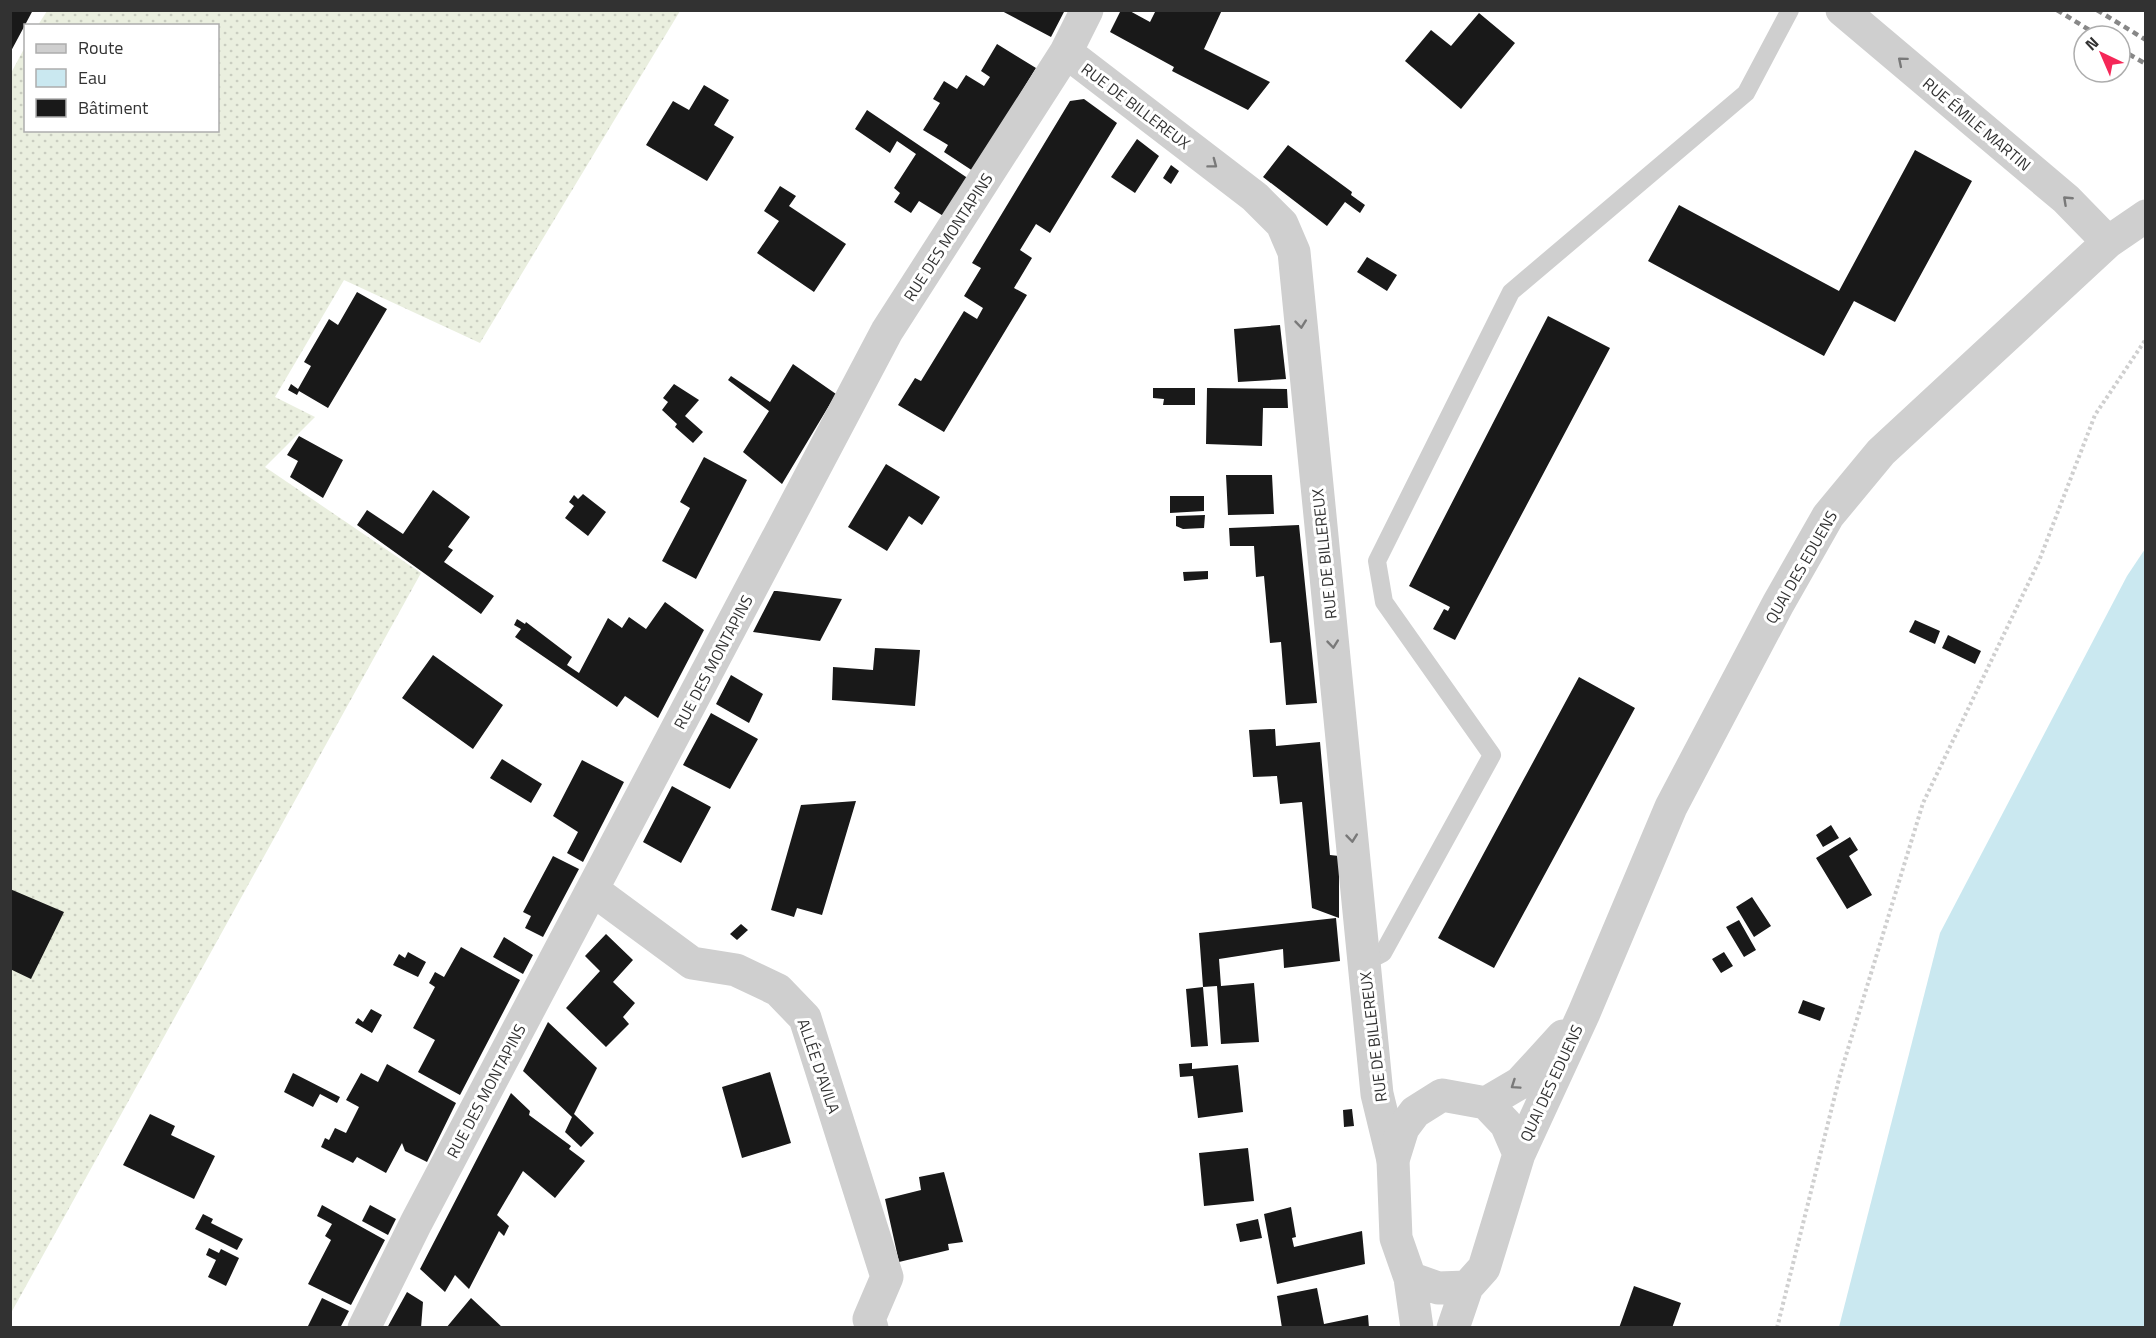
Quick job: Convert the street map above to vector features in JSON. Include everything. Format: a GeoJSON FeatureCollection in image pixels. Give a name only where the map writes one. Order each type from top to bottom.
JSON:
{"type":"FeatureCollection","features":[{"type":"Feature","properties":{"kind":"street","name":"RUE DES MONTAPINS"},"geometry":{"type":"LineString","coordinates":[[364,1328],[887,331],[1066,52],[1087,10]]}},
{"type":"Feature","properties":{"kind":"street","name":"RUE ÉMILE MARTIN"},"geometry":{"type":"LineString","coordinates":[[1842,10],[2066,199],[2108,242]]}},
{"type":"Feature","properties":{"kind":"street","name":"RUE DE BILLEREUX"},"geometry":{"type":"LineString","coordinates":[[1066,52],[1255,196],[1282,224],[1294,252],[1377,1094],[1393,1160]]}},
{"type":"Feature","properties":{"kind":"street","name":"QUAI DES EDUENS"},"geometry":{"type":"LineString","coordinates":[[1519,1154],[1584,1013],[1671,807],[1767,624],[1828,516],[1881,452],[2108,242],[2145,216]]}},
{"type":"Feature","properties":{"kind":"street","name":"ALLÉE D'AVILA"},"geometry":{"type":"LineString","coordinates":[[592,890],[692,963],[736,970],[778,990],[805,1018],[887,1277],[871,1323]]}},
{"type":"Feature","properties":{"kind":"street","name":"QUAI DES EDUENS"},"geometry":{"type":"LineString","coordinates":[[1486,1103],[1520,1083],[1584,1013]]}},
{"type":"Feature","properties":{"kind":"street"},"geometry":{"type":"LineString","coordinates":[[1417,1328],[1410,1278],[1396,1238],[1393,1160],[1402,1128],[1415,1112],[1442,1095],[1486,1103],[1506,1124],[1519,1154],[1484,1268],[1467,1287],[1453,1328]]}},
{"type":"Feature","properties":{"kind":"street"},"geometry":{"type":"LineString","coordinates":[[1410,1278],[1438,1288],[1467,1287]]}},
{"type":"Feature","properties":{"kind":"lane"},"geometry":{"type":"LineString","coordinates":[[1364,963],[1383,953],[1492,755],[1384,602],[1377,561],[1511,292],[1746,93],[1790,10]]}},
{"type":"Feature","properties":{"kind":"path"},"geometry":{"type":"LineString","coordinates":[[1776,1328],[1840,1074],[1923,803],[2039,561],[2095,415],[2145,339]]}},
{"type":"Feature","properties":{"kind":"green space"},"geometry":{"type":"Polygon","coordinates":[[[47,11],[680,11],[480,343],[344,280],[275,397],[315,417],[265,467],[421,573],[11,1313],[11,73],[24,49],[24,132],[219,132],[219,24],[39,24],[47,11]]]}},
{"type":"Feature","properties":{"kind":"water"},"geometry":{"type":"Polygon","coordinates":[[[2145,549],[2145,1327],[1839,1327],[1940,933],[2127,576],[2145,549]]]}},
{"type":"Feature","properties":{"kind":"building"},"geometry":{"type":"Polygon","coordinates":[[[10,10],[33,10],[24,24],[10,53],[10,10]]]}},
{"type":"Feature","properties":{"kind":"building"},"geometry":{"type":"Polygon","coordinates":[[[1000,10],[1065,10],[1051,37],[1000,10]]]}},
{"type":"Feature","properties":{"kind":"building"},"geometry":{"type":"Polygon","coordinates":[[[1121,10],[1128,10],[1150,22],[1156,10],[1222,10],[1204,49],[1270,82],[1248,110],[1172,71],[1174,67],[1110,32],[1121,10]]]}},
{"type":"Feature","properties":{"kind":"building"},"geometry":{"type":"Polygon","coordinates":[[[1479,13],[1515,43],[1461,109],[1405,61],[1431,30],[1451,46],[1479,13]]]}},
{"type":"Feature","properties":{"kind":"building"},"geometry":{"type":"Polygon","coordinates":[[[997,44],[1036,68],[973,171],[944,152],[948,145],[923,130],[940,103],[933,99],[944,81],[957,89],[966,75],[984,86],[990,77],[981,71],[997,44]]]}},
{"type":"Feature","properties":{"kind":"building"},"geometry":{"type":"Polygon","coordinates":[[[704,85],[729,100],[714,125],[734,137],[707,181],[646,145],[673,101],[689,110],[704,85]]]}},
{"type":"Feature","properties":{"kind":"building"},"geometry":{"type":"Polygon","coordinates":[[[1084,99],[1117,123],[1050,233],[1036,224],[1020,250],[1032,258],[1014,288],[1027,295],[944,432],[898,405],[915,378],[921,381],[964,311],[977,319],[983,308],[964,296],[981,268],[972,263],[1070,101],[1084,99]]]}},
{"type":"Feature","properties":{"kind":"building"},"geometry":{"type":"Polygon","coordinates":[[[867,110],[969,179],[945,217],[919,201],[911,213],[894,202],[900,193],[894,188],[916,154],[897,141],[890,153],[855,129],[867,110]]]}},
{"type":"Feature","properties":{"kind":"building"},"geometry":{"type":"Polygon","coordinates":[[[1137,139],[1159,156],[1135,193],[1111,177],[1137,139]]]}},
{"type":"Feature","properties":{"kind":"building"},"geometry":{"type":"Polygon","coordinates":[[[1288,145],[1352,192],[1351,195],[1365,205],[1360,213],[1345,202],[1327,226],[1263,177],[1288,145]]]}},
{"type":"Feature","properties":{"kind":"building"},"geometry":{"type":"Polygon","coordinates":[[[1915,150],[1972,181],[1895,322],[1854,301],[1824,356],[1648,261],[1679,205],[1839,291],[1915,150]]]}},
{"type":"Feature","properties":{"kind":"building"},"geometry":{"type":"Polygon","coordinates":[[[1171,165],[1179,171],[1171,184],[1163,178],[1171,165]]]}},
{"type":"Feature","properties":{"kind":"building"},"geometry":{"type":"Polygon","coordinates":[[[780,186],[796,196],[789,206],[846,244],[814,292],[757,253],[779,221],[764,211],[780,186]]]}},
{"type":"Feature","properties":{"kind":"building"},"geometry":{"type":"Polygon","coordinates":[[[1367,257],[1397,275],[1387,291],[1357,272],[1367,257]]]}},
{"type":"Feature","properties":{"kind":"building"},"geometry":{"type":"Polygon","coordinates":[[[357,292],[387,309],[328,408],[299,391],[297,395],[288,390],[291,384],[298,389],[311,366],[304,362],[329,319],[338,325],[357,292]]]}},
{"type":"Feature","properties":{"kind":"building"},"geometry":{"type":"Polygon","coordinates":[[[1548,316],[1610,348],[1455,640],[1433,629],[1444,609],[1448,611],[1450,607],[1409,586],[1548,316]]]}},
{"type":"Feature","properties":{"kind":"building"},"geometry":{"type":"Polygon","coordinates":[[[1280,325],[1286,379],[1238,382],[1234,329],[1280,325]]]}},
{"type":"Feature","properties":{"kind":"building"},"geometry":{"type":"Polygon","coordinates":[[[793,364],[836,394],[782,484],[743,452],[769,411],[728,380],[731,376],[770,402],[793,364]]]}},
{"type":"Feature","properties":{"kind":"building"},"geometry":{"type":"Polygon","coordinates":[[[674,384],[699,400],[685,416],[703,432],[693,443],[675,427],[677,424],[662,410],[668,402],[663,398],[674,384]]]}},
{"type":"Feature","properties":{"kind":"building"},"geometry":{"type":"Polygon","coordinates":[[[1153,388],[1195,388],[1195,405],[1163,405],[1164,399],[1153,398],[1153,388]]]}},
{"type":"Feature","properties":{"kind":"building"},"geometry":{"type":"Polygon","coordinates":[[[1207,388],[1287,389],[1288,408],[1263,408],[1262,446],[1206,444],[1207,388]]]}},
{"type":"Feature","properties":{"kind":"building"},"geometry":{"type":"Polygon","coordinates":[[[299,436],[343,460],[323,498],[290,477],[298,461],[287,455],[299,436]]]}},
{"type":"Feature","properties":{"kind":"building"},"geometry":{"type":"Polygon","coordinates":[[[704,457],[747,480],[696,579],[662,561],[690,508],[680,502],[704,457]]]}},
{"type":"Feature","properties":{"kind":"building"},"geometry":{"type":"Polygon","coordinates":[[[886,464],[940,497],[922,525],[909,516],[887,551],[848,527],[886,464]]]}},
{"type":"Feature","properties":{"kind":"building"},"geometry":{"type":"Polygon","coordinates":[[[1226,475],[1272,475],[1274,514],[1228,515],[1226,475]]]}},
{"type":"Feature","properties":{"kind":"building"},"geometry":{"type":"Polygon","coordinates":[[[433,490],[470,517],[448,547],[453,550],[444,562],[494,596],[481,614],[357,525],[367,510],[403,534],[433,490]]]}},
{"type":"Feature","properties":{"kind":"building"},"geometry":{"type":"Polygon","coordinates":[[[583,494],[606,512],[588,536],[565,518],[574,506],[569,502],[574,495],[578,499],[583,494]]]}},
{"type":"Feature","properties":{"kind":"building"},"geometry":{"type":"Polygon","coordinates":[[[1170,496],[1204,496],[1204,511],[1170,513],[1170,496]]]}},
{"type":"Feature","properties":{"kind":"building"},"geometry":{"type":"Polygon","coordinates":[[[1205,515],[1204,528],[1183,529],[1176,526],[1176,516],[1205,515]]]}},
{"type":"Feature","properties":{"kind":"building"},"geometry":{"type":"Polygon","coordinates":[[[1299,525],[1317,703],[1286,705],[1281,642],[1270,643],[1264,576],[1256,577],[1254,546],[1230,546],[1229,528],[1299,525]]]}},
{"type":"Feature","properties":{"kind":"building"},"geometry":{"type":"Polygon","coordinates":[[[1208,571],[1208,579],[1184,581],[1183,572],[1208,571]]]}},
{"type":"Feature","properties":{"kind":"building"},"geometry":{"type":"Polygon","coordinates":[[[774,591],[842,599],[820,641],[753,632],[774,591]]]}},
{"type":"Feature","properties":{"kind":"building"},"geometry":{"type":"Polygon","coordinates":[[[665,602],[704,630],[658,718],[625,696],[617,707],[515,637],[521,629],[514,625],[517,619],[525,624],[526,622],[572,657],[567,665],[579,673],[608,618],[622,628],[629,617],[646,629],[665,602]]]}},
{"type":"Feature","properties":{"kind":"building"},"geometry":{"type":"Polygon","coordinates":[[[1915,620],[1940,631],[1935,644],[1909,632],[1915,620]]]}},
{"type":"Feature","properties":{"kind":"building"},"geometry":{"type":"Polygon","coordinates":[[[1948,635],[1981,651],[1975,664],[1942,648],[1948,635]]]}},
{"type":"Feature","properties":{"kind":"building"},"geometry":{"type":"Polygon","coordinates":[[[875,648],[920,650],[915,706],[832,700],[833,667],[873,670],[875,648]]]}},
{"type":"Feature","properties":{"kind":"building"},"geometry":{"type":"Polygon","coordinates":[[[433,655],[503,705],[473,749],[402,698],[433,655]]]}},
{"type":"Feature","properties":{"kind":"building"},"geometry":{"type":"Polygon","coordinates":[[[731,675],[763,694],[749,723],[716,704],[731,675]]]}},
{"type":"Feature","properties":{"kind":"building"},"geometry":{"type":"Polygon","coordinates":[[[1579,677],[1635,708],[1494,968],[1438,938],[1579,677]]]}},
{"type":"Feature","properties":{"kind":"building"},"geometry":{"type":"Polygon","coordinates":[[[711,713],[758,739],[730,789],[683,765],[711,713]]]}},
{"type":"Feature","properties":{"kind":"building"},"geometry":{"type":"Polygon","coordinates":[[[1275,729],[1276,746],[1320,742],[1330,855],[1339,856],[1339,918],[1312,908],[1302,802],[1280,804],[1277,776],[1253,777],[1249,730],[1275,729]]]}},
{"type":"Feature","properties":{"kind":"building"},"geometry":{"type":"Polygon","coordinates":[[[502,759],[542,784],[531,803],[490,778],[502,759]]]}},
{"type":"Feature","properties":{"kind":"building"},"geometry":{"type":"Polygon","coordinates":[[[582,760],[624,782],[583,862],[567,853],[578,832],[553,816],[582,760]]]}},
{"type":"Feature","properties":{"kind":"building"},"geometry":{"type":"Polygon","coordinates":[[[672,786],[711,807],[681,863],[643,842],[672,786]]]}},
{"type":"Feature","properties":{"kind":"building"},"geometry":{"type":"Polygon","coordinates":[[[856,801],[822,915],[797,908],[794,917],[771,910],[801,805],[856,801]]]}},
{"type":"Feature","properties":{"kind":"building"},"geometry":{"type":"Polygon","coordinates":[[[1831,825],[1839,838],[1823,847],[1816,835],[1831,825]]]}},
{"type":"Feature","properties":{"kind":"building"},"geometry":{"type":"Polygon","coordinates":[[[1850,837],[1858,850],[1849,856],[1872,895],[1847,909],[1816,858],[1850,837]]]}},
{"type":"Feature","properties":{"kind":"building"},"geometry":{"type":"Polygon","coordinates":[[[553,856],[579,869],[543,937],[525,928],[531,916],[523,912],[553,856]]]}},
{"type":"Feature","properties":{"kind":"building"},"geometry":{"type":"Polygon","coordinates":[[[10,889],[64,912],[31,979],[10,969],[10,889]]]}},
{"type":"Feature","properties":{"kind":"building"},"geometry":{"type":"Polygon","coordinates":[[[1752,897],[1771,926],[1754,937],[1736,907],[1752,897]]]}},
{"type":"Feature","properties":{"kind":"building"},"geometry":{"type":"Polygon","coordinates":[[[1336,918],[1340,961],[1284,968],[1283,949],[1219,959],[1221,986],[1254,983],[1259,1042],[1221,1044],[1217,986],[1203,987],[1199,933],[1336,918]]]}},
{"type":"Feature","properties":{"kind":"building"},"geometry":{"type":"Polygon","coordinates":[[[1739,920],[1756,950],[1744,957],[1726,927],[1739,920]]]}},
{"type":"Feature","properties":{"kind":"building"},"geometry":{"type":"Polygon","coordinates":[[[741,924],[748,930],[737,940],[730,934],[741,924]]]}},
{"type":"Feature","properties":{"kind":"building"},"geometry":{"type":"Polygon","coordinates":[[[606,934],[633,960],[613,982],[635,1003],[623,1017],[629,1024],[606,1047],[566,1008],[600,971],[585,956],[606,934]]]}},
{"type":"Feature","properties":{"kind":"building"},"geometry":{"type":"Polygon","coordinates":[[[504,937],[533,955],[523,974],[493,957],[504,937]]]}},
{"type":"Feature","properties":{"kind":"building"},"geometry":{"type":"Polygon","coordinates":[[[461,947],[520,980],[460,1095],[418,1072],[435,1040],[413,1028],[435,987],[429,983],[435,972],[444,977],[461,947]]]}},
{"type":"Feature","properties":{"kind":"building"},"geometry":{"type":"Polygon","coordinates":[[[408,952],[426,962],[418,977],[393,965],[399,954],[405,958],[408,952]]]}},
{"type":"Feature","properties":{"kind":"building"},"geometry":{"type":"Polygon","coordinates":[[[1724,952],[1733,966],[1721,973],[1712,959],[1724,952]]]}},
{"type":"Feature","properties":{"kind":"building"},"geometry":{"type":"Polygon","coordinates":[[[1203,987],[1208,1046],[1191,1047],[1186,989],[1203,987]]]}},
{"type":"Feature","properties":{"kind":"building"},"geometry":{"type":"Polygon","coordinates":[[[1803,1000],[1825,1008],[1820,1021],[1798,1013],[1803,1000]]]}},
{"type":"Feature","properties":{"kind":"building"},"geometry":{"type":"Polygon","coordinates":[[[371,1009],[382,1015],[372,1033],[355,1023],[358,1018],[363,1022],[371,1009]]]}},
{"type":"Feature","properties":{"kind":"building"},"geometry":{"type":"Polygon","coordinates":[[[548,1022],[597,1068],[574,1114],[594,1133],[581,1147],[565,1132],[572,1117],[523,1071],[548,1022]]]}},
{"type":"Feature","properties":{"kind":"building"},"geometry":{"type":"Polygon","coordinates":[[[1192,1063],[1192,1069],[1238,1065],[1243,1112],[1198,1118],[1193,1076],[1180,1077],[1179,1064],[1192,1063]]]}},
{"type":"Feature","properties":{"kind":"building"},"geometry":{"type":"Polygon","coordinates":[[[387,1064],[456,1103],[427,1162],[405,1151],[402,1143],[386,1173],[357,1157],[353,1163],[321,1147],[325,1138],[329,1140],[335,1128],[346,1133],[359,1107],[346,1100],[361,1073],[378,1082],[387,1064]]]}},
{"type":"Feature","properties":{"kind":"building"},"geometry":{"type":"Polygon","coordinates":[[[770,1072],[791,1143],[742,1158],[722,1087],[770,1072]]]}},
{"type":"Feature","properties":{"kind":"building"},"geometry":{"type":"Polygon","coordinates":[[[293,1073],[340,1097],[337,1103],[320,1094],[313,1107],[284,1092],[293,1073]]]}},
{"type":"Feature","properties":{"kind":"building"},"geometry":{"type":"Polygon","coordinates":[[[511,1093],[530,1111],[529,1115],[571,1146],[569,1149],[585,1161],[555,1198],[523,1171],[497,1215],[509,1226],[504,1236],[499,1231],[469,1289],[455,1275],[445,1292],[420,1269],[511,1093]]]}},
{"type":"Feature","properties":{"kind":"building"},"geometry":{"type":"Polygon","coordinates":[[[1352,1109],[1354,1126],[1344,1127],[1343,1110],[1352,1109]]]}},
{"type":"Feature","properties":{"kind":"building"},"geometry":{"type":"Polygon","coordinates":[[[150,1114],[175,1126],[171,1135],[215,1156],[194,1199],[123,1165],[150,1114]]]}},
{"type":"Feature","properties":{"kind":"building"},"geometry":{"type":"Polygon","coordinates":[[[1248,1148],[1254,1201],[1204,1206],[1199,1153],[1248,1148]]]}},
{"type":"Feature","properties":{"kind":"building"},"geometry":{"type":"Polygon","coordinates":[[[944,1172],[963,1242],[948,1244],[949,1250],[899,1262],[885,1199],[921,1190],[919,1177],[944,1172]]]}},
{"type":"Feature","properties":{"kind":"building"},"geometry":{"type":"Polygon","coordinates":[[[322,1205],[385,1240],[351,1305],[308,1284],[331,1240],[325,1236],[332,1224],[317,1216],[322,1205]]]}},
{"type":"Feature","properties":{"kind":"building"},"geometry":{"type":"Polygon","coordinates":[[[370,1205],[396,1219],[388,1235],[362,1221],[370,1205]]]}},
{"type":"Feature","properties":{"kind":"building"},"geometry":{"type":"Polygon","coordinates":[[[1291,1207],[1296,1237],[1292,1238],[1294,1247],[1362,1231],[1365,1264],[1277,1284],[1264,1214],[1291,1207]]]}},
{"type":"Feature","properties":{"kind":"building"},"geometry":{"type":"Polygon","coordinates":[[[203,1214],[213,1219],[211,1223],[243,1239],[237,1250],[195,1229],[203,1214]]]}},
{"type":"Feature","properties":{"kind":"building"},"geometry":{"type":"Polygon","coordinates":[[[1258,1219],[1262,1238],[1240,1242],[1236,1224],[1258,1219]]]}},
{"type":"Feature","properties":{"kind":"building"},"geometry":{"type":"Polygon","coordinates":[[[209,1248],[219,1253],[221,1249],[239,1258],[226,1286],[208,1277],[216,1260],[206,1255],[209,1248]]]}},
{"type":"Feature","properties":{"kind":"building"},"geometry":{"type":"Polygon","coordinates":[[[1634,1286],[1681,1303],[1672,1328],[1619,1328],[1634,1286]]]}},
{"type":"Feature","properties":{"kind":"building"},"geometry":{"type":"Polygon","coordinates":[[[1317,1288],[1324,1324],[1368,1315],[1369,1328],[1282,1328],[1277,1296],[1317,1288]]]}},
{"type":"Feature","properties":{"kind":"building"},"geometry":{"type":"Polygon","coordinates":[[[407,1292],[423,1302],[421,1328],[387,1328],[407,1292]]]}},
{"type":"Feature","properties":{"kind":"building"},"geometry":{"type":"Polygon","coordinates":[[[322,1298],[349,1311],[340,1328],[307,1328],[322,1298]]]}},
{"type":"Feature","properties":{"kind":"building"},"geometry":{"type":"Polygon","coordinates":[[[471,1298],[503,1328],[446,1328],[471,1298]]]}},
{"type":"Feature","properties":{"kind":"railway"},"geometry":{"type":"LineString","coordinates":[[2057,10],[2080,24]]}},
{"type":"Feature","properties":{"kind":"railway"},"geometry":{"type":"LineString","coordinates":[[2097,10],[2146,40]]}},
{"type":"Feature","properties":{"kind":"railway"},"geometry":{"type":"LineString","coordinates":[[2132,56],[2146,64]]}}]}
